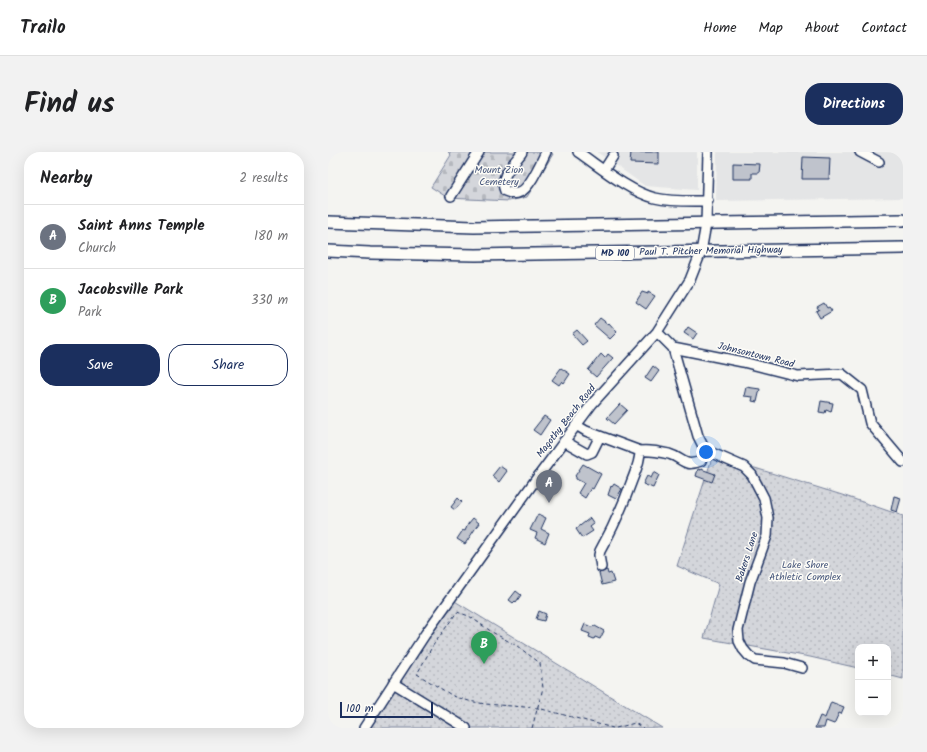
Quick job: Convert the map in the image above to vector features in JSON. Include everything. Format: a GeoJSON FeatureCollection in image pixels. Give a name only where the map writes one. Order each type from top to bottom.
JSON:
{"type":"FeatureCollection","features":[{"type":"Feature","properties":{"kind":"main road"},"geometry":{"type":"LineString","coordinates":[[328,218],[366,224]]}},
{"type":"Feature","properties":{"kind":"main road"},"geometry":{"type":"LineString","coordinates":[[328,222],[474,227],[903,220]]}},
{"type":"Feature","properties":{"kind":"main road","name":"Paul T. Pitcher Memorial Highway"},"geometry":{"type":"LineString","coordinates":[[328,251],[476,255],[903,248]]}},
{"type":"Feature","properties":{"kind":"main road"},"geometry":{"type":"LineString","coordinates":[[328,255],[370,253]]}},
{"type":"Feature","properties":{"kind":"street"},"geometry":{"type":"LineString","coordinates":[[451,196],[479,152]]}},
{"type":"Feature","properties":{"kind":"street"},"geometry":{"type":"LineString","coordinates":[[522,152],[503,180],[503,187],[505,191],[515,194],[525,189],[546,152]]}},
{"type":"Feature","properties":{"kind":"street"},"geometry":{"type":"LineString","coordinates":[[578,152],[637,191],[655,198],[682,201],[708,201]]}},
{"type":"Feature","properties":{"kind":"street","name":"Magothy Beach Road"},"geometry":{"type":"LineString","coordinates":[[364,728],[426,633],[564,441],[592,404],[657,332],[690,280],[700,252],[706,224],[708,201],[708,152]]}},
{"type":"Feature","properties":{"kind":"street"},"geometry":{"type":"LineString","coordinates":[[860,152],[879,162]]}},
{"type":"Feature","properties":{"kind":"street"},"geometry":{"type":"LineString","coordinates":[[604,170],[613,156]]}},
{"type":"Feature","properties":{"kind":"street"},"geometry":{"type":"LineString","coordinates":[[576,426],[640,451],[670,454],[685,462],[693,464],[701,461],[705,450],[698,436],[673,348],[657,332]]}},
{"type":"Feature","properties":{"kind":"street","name":"Johnsontown Road"},"geometry":{"type":"LineString","coordinates":[[673,348],[743,362],[798,376],[842,374],[862,390],[870,423],[903,462]]}},
{"type":"Feature","properties":{"kind":"street"},"geometry":{"type":"LineString","coordinates":[[564,441],[587,454],[592,452],[600,436]]}},
{"type":"Feature","properties":{"kind":"street","name":"Bakers Lane"},"geometry":{"type":"LineString","coordinates":[[705,450],[744,467],[752,475],[764,498],[768,518],[767,536],[750,582],[738,630],[739,641],[749,656],[755,660],[784,663],[802,668]]}},
{"type":"Feature","properties":{"kind":"street"},"geometry":{"type":"LineString","coordinates":[[601,567],[599,555],[600,551],[615,524],[623,505],[640,460],[640,451]]}},
{"type":"Feature","properties":{"kind":"street"},"geometry":{"type":"LineString","coordinates":[[393,683],[466,728]]}},
{"type":"Feature","properties":{"kind":"path"},"geometry":{"type":"LineString","coordinates":[[532,728],[538,708],[543,688],[540,663],[517,646],[492,632],[470,616],[457,612],[432,647],[417,674],[453,696],[469,701],[485,704],[515,705],[538,708],[613,728]]}},
{"type":"Feature","properties":{"kind":"path"},"geometry":{"type":"LineString","coordinates":[[616,728],[635,723],[643,728]]}},
{"type":"Feature","properties":{"kind":"shaded area"},"geometry":{"type":"Polygon","coordinates":[[[597,152],[697,152],[697,190],[645,186],[597,152]]]}},
{"type":"Feature","properties":{"kind":"shaded area"},"geometry":{"type":"Polygon","coordinates":[[[717,152],[903,152],[903,198],[716,201],[717,152]]]}},
{"type":"Feature","properties":{"kind":"green space","name":"Mount Zion Cemetery"},"geometry":{"type":"Polygon","coordinates":[[[448,152],[550,152],[553,154],[527,197],[509,201],[448,198],[431,187],[451,155],[448,152]]]}},
{"type":"Feature","properties":{"kind":"green space","name":"Lake Shore Athletic Complex"},"geometry":{"type":"Polygon","coordinates":[[[713,455],[842,495],[903,516],[903,679],[891,676],[891,644],[855,644],[855,667],[810,657],[704,638],[719,584],[677,566],[713,455]]]}},
{"type":"Feature","properties":{"kind":"green space"},"geometry":{"type":"Polygon","coordinates":[[[453,600],[662,728],[369,728],[453,600]]]}},
{"type":"Feature","properties":{"kind":"building"},"geometry":{"type":"Polygon","coordinates":[[[631,152],[659,152],[659,164],[630,163],[631,152]]]}},
{"type":"Feature","properties":{"kind":"building"},"geometry":{"type":"Polygon","coordinates":[[[803,157],[830,158],[829,179],[802,179],[803,157]]]}},
{"type":"Feature","properties":{"kind":"building"},"geometry":{"type":"Polygon","coordinates":[[[733,163],[760,164],[759,173],[752,173],[752,179],[733,179],[733,163]]]}},
{"type":"Feature","properties":{"kind":"building"},"geometry":{"type":"Polygon","coordinates":[[[642,292],[648,294],[648,292],[655,296],[646,309],[636,302],[642,292]]]}},
{"type":"Feature","properties":{"kind":"building"},"geometry":{"type":"Polygon","coordinates":[[[824,303],[827,308],[829,307],[832,311],[820,318],[816,311],[819,310],[817,307],[824,303]]]}},
{"type":"Feature","properties":{"kind":"building"},"geometry":{"type":"Polygon","coordinates":[[[600,318],[608,324],[609,323],[617,332],[610,339],[594,325],[600,318]]]}},
{"type":"Feature","properties":{"kind":"building"},"geometry":{"type":"Polygon","coordinates":[[[688,327],[697,333],[693,339],[684,333],[688,327]]]}},
{"type":"Feature","properties":{"kind":"building"},"geometry":{"type":"Polygon","coordinates":[[[577,330],[587,341],[582,345],[572,334],[577,330]]]}},
{"type":"Feature","properties":{"kind":"building"},"geometry":{"type":"Polygon","coordinates":[[[601,354],[605,358],[608,354],[613,358],[596,377],[588,370],[601,354]]]}},
{"type":"Feature","properties":{"kind":"building"},"geometry":{"type":"Polygon","coordinates":[[[653,366],[659,371],[651,382],[645,378],[653,366]]]}},
{"type":"Feature","properties":{"kind":"building"},"geometry":{"type":"Polygon","coordinates":[[[561,368],[570,374],[564,383],[562,381],[559,385],[552,380],[561,368]]]}},
{"type":"Feature","properties":{"kind":"building"},"geometry":{"type":"Polygon","coordinates":[[[746,387],[760,389],[757,402],[752,401],[753,397],[744,396],[746,387]]]}},
{"type":"Feature","properties":{"kind":"building"},"geometry":{"type":"Polygon","coordinates":[[[821,401],[833,403],[831,412],[826,410],[825,413],[819,412],[821,401]]]}},
{"type":"Feature","properties":{"kind":"building"},"geometry":{"type":"Polygon","coordinates":[[[620,404],[627,410],[614,424],[607,418],[620,404]]]}},
{"type":"Feature","properties":{"kind":"building"},"geometry":{"type":"Polygon","coordinates":[[[544,416],[550,420],[540,435],[533,430],[544,416]]]}},
{"type":"Feature","properties":{"kind":"building"},"geometry":{"type":"Polygon","coordinates":[[[583,464],[601,474],[593,489],[591,488],[585,498],[578,493],[584,483],[576,479],[575,476],[583,464]]]}},
{"type":"Feature","properties":{"kind":"building"},"geometry":{"type":"Polygon","coordinates":[[[500,466],[507,471],[499,482],[492,476],[500,466]]]}},
{"type":"Feature","properties":{"kind":"building"},"geometry":{"type":"Polygon","coordinates":[[[698,469],[715,474],[712,482],[696,476],[698,469]]]}},
{"type":"Feature","properties":{"kind":"building"},"geometry":{"type":"Polygon","coordinates":[[[654,472],[659,475],[653,488],[643,484],[647,476],[651,478],[654,472]]]}},
{"type":"Feature","properties":{"kind":"building"},"geometry":{"type":"Polygon","coordinates":[[[614,484],[622,489],[616,499],[608,495],[611,486],[612,487],[614,484]]]}},
{"type":"Feature","properties":{"kind":"building"},"geometry":{"type":"Polygon","coordinates":[[[894,496],[901,498],[897,512],[891,510],[894,496]]]}},
{"type":"Feature","properties":{"kind":"building"},"geometry":{"type":"Polygon","coordinates":[[[458,498],[462,502],[455,510],[451,507],[458,498]]]}},
{"type":"Feature","properties":{"kind":"building"},"geometry":{"type":"Polygon","coordinates":[[[538,514],[546,518],[541,529],[549,533],[545,543],[535,538],[537,533],[530,530],[538,514]]]}},
{"type":"Feature","properties":{"kind":"building"},"geometry":{"type":"Polygon","coordinates":[[[473,518],[479,523],[465,544],[457,539],[463,530],[465,531],[473,518]]]}},
{"type":"Feature","properties":{"kind":"building"},"geometry":{"type":"Polygon","coordinates":[[[590,518],[594,524],[590,527],[593,531],[582,538],[576,529],[590,518]]]}},
{"type":"Feature","properties":{"kind":"building"},"geometry":{"type":"Polygon","coordinates":[[[607,570],[608,574],[611,573],[614,582],[602,585],[599,573],[607,570]]]}},
{"type":"Feature","properties":{"kind":"building"},"geometry":{"type":"Polygon","coordinates":[[[516,591],[521,595],[516,602],[515,601],[513,603],[509,600],[516,591]]]}},
{"type":"Feature","properties":{"kind":"building"},"geometry":{"type":"Polygon","coordinates":[[[539,611],[546,614],[544,621],[536,619],[539,611]]]}},
{"type":"Feature","properties":{"kind":"building"},"geometry":{"type":"Polygon","coordinates":[[[585,624],[591,627],[595,626],[604,631],[600,639],[589,637],[590,634],[582,631],[585,624]]]}},
{"type":"Feature","properties":{"kind":"building"},"geometry":{"type":"Polygon","coordinates":[[[831,702],[844,707],[841,714],[839,713],[834,724],[826,721],[824,728],[815,728],[820,716],[825,718],[831,702]]]}},
{"type":"Feature","properties":{"kind":"place","name":"Saint Anns Temple"},"geometry":{"type":"Point","coordinates":[549,503]}},
{"type":"Feature","properties":{"kind":"place","name":"Jacobsville Park"},"geometry":{"type":"Point","coordinates":[484,664]}}]}
